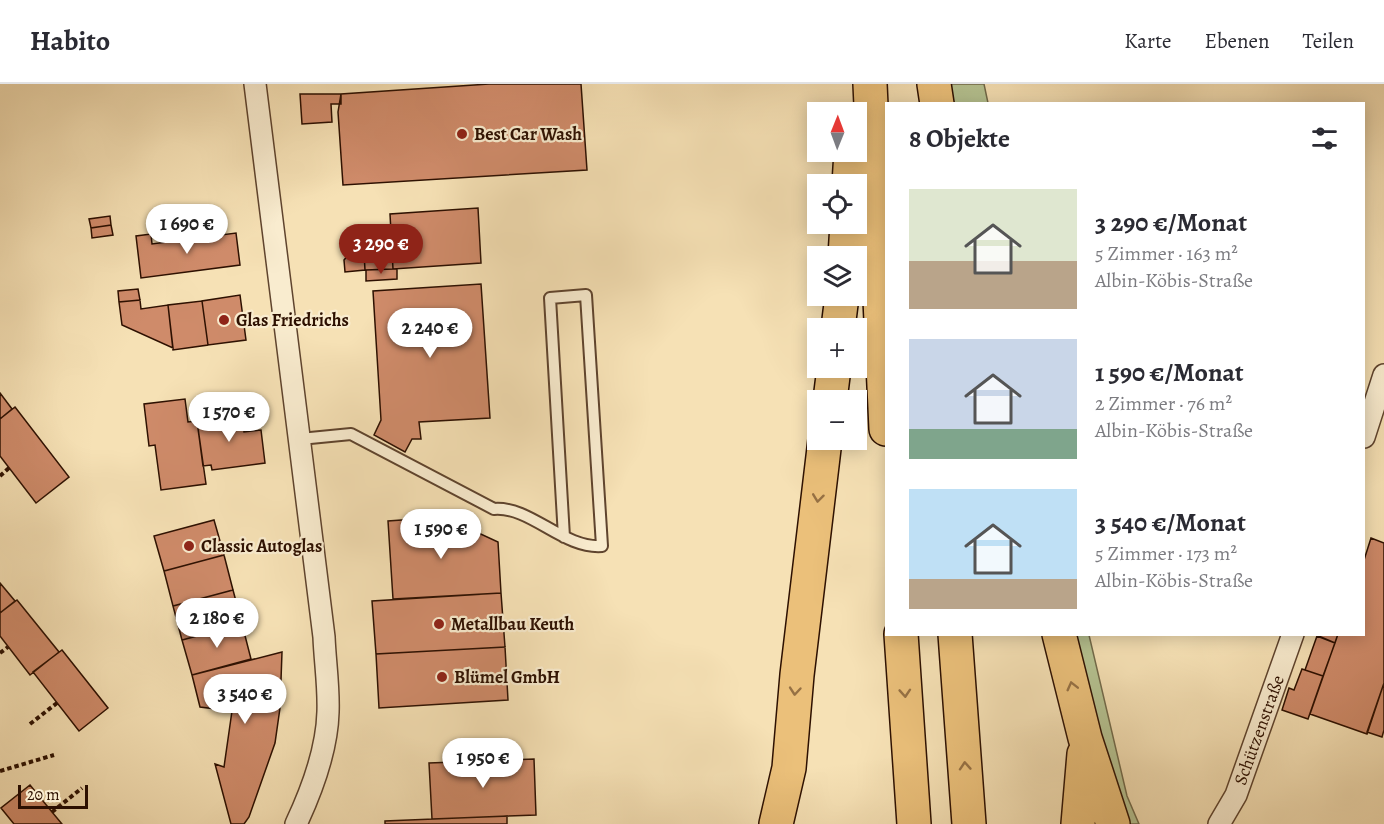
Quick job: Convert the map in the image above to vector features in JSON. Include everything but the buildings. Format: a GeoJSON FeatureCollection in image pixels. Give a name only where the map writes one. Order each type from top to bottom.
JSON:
{"type":"FeatureCollection","features":[{"type":"Feature","properties":{"kind":"highway"},"geometry":{"type":"LineString","coordinates":[[858,102],[862,84]]}},
{"type":"Feature","properties":{"kind":"highway"},"geometry":{"type":"LineString","coordinates":[[870,84],[885,407]]}},
{"type":"Feature","properties":{"kind":"highway"},"geometry":{"type":"LineString","coordinates":[[919,84],[920,102]]}},
{"type":"Feature","properties":{"kind":"highway"},"geometry":{"type":"LineString","coordinates":[[934,84],[937,102]]}},
{"type":"Feature","properties":{"kind":"highway"},"geometry":{"type":"LineString","coordinates":[[776,824],[789,768],[797,675],[824,450]]}},
{"type":"Feature","properties":{"kind":"highway"},"geometry":{"type":"LineString","coordinates":[[901,636],[914,824]]}},
{"type":"Feature","properties":{"kind":"highway"},"geometry":{"type":"LineString","coordinates":[[955,636],[969,824]]}},
{"type":"Feature","properties":{"kind":"highway"},"geometry":{"type":"LineString","coordinates":[[1060,636],[1085,738],[1113,824]]}},
{"type":"Feature","properties":{"kind":"highway"},"geometry":{"type":"LineString","coordinates":[[1078,824],[1085,738]]}},
{"type":"Feature","properties":{"kind":"highway"},"geometry":{"type":"LineString","coordinates":[[789,768],[795,824]]}},
{"type":"Feature","properties":{"kind":"street"},"geometry":{"type":"LineString","coordinates":[[255,84],[324,637],[328,713],[320,759],[296,824]]}},
{"type":"Feature","properties":{"kind":"street"},"geometry":{"type":"LineString","coordinates":[[1365,434],[1384,375]]}},
{"type":"Feature","properties":{"kind":"street","name":"Schützenstraße"},"geometry":{"type":"LineString","coordinates":[[1220,824],[1236,795],[1292,636]]}},
{"type":"Feature","properties":{"kind":"lane"},"geometry":{"type":"LineString","coordinates":[[300,439],[351,434],[495,509],[506,508],[564,537],[588,547],[602,546],[586,295],[550,298],[564,537]]}},
{"type":"Feature","properties":{"kind":"path"},"geometry":{"type":"LineString","coordinates":[[0,476],[9,468]]}},
{"type":"Feature","properties":{"kind":"path"},"geometry":{"type":"LineString","coordinates":[[0,654],[8,647]]}},
{"type":"Feature","properties":{"kind":"path"},"geometry":{"type":"LineString","coordinates":[[30,724],[57,703]]}},
{"type":"Feature","properties":{"kind":"path"},"geometry":{"type":"LineString","coordinates":[[0,771],[54,755]]}},
{"type":"Feature","properties":{"kind":"path"},"geometry":{"type":"LineString","coordinates":[[52,812],[81,788]]}},
{"type":"Feature","properties":{"kind":"green space"},"geometry":{"type":"Polygon","coordinates":[[[947,84],[984,84],[988,102],[950,102],[947,84]]]}},
{"type":"Feature","properties":{"kind":"green space"},"geometry":{"type":"Polygon","coordinates":[[[1075,636],[1089,636],[1127,796],[1139,824],[1123,824],[1075,636]]]}},
{"type":"Feature","properties":{"kind":"place","name":"Best Car Wash"},"geometry":{"type":"Point","coordinates":[462,134]}},
{"type":"Feature","properties":{"kind":"place","name":"Glas Friedrichs"},"geometry":{"type":"Point","coordinates":[224,320]}},
{"type":"Feature","properties":{"kind":"place","name":"Classic Autoglas"},"geometry":{"type":"Point","coordinates":[189,546]}},
{"type":"Feature","properties":{"kind":"place","name":"Metallbau Keuth"},"geometry":{"type":"Point","coordinates":[439,624]}},
{"type":"Feature","properties":{"kind":"place","name":"Blümel GmbH"},"geometry":{"type":"Point","coordinates":[442,677]}}]}
